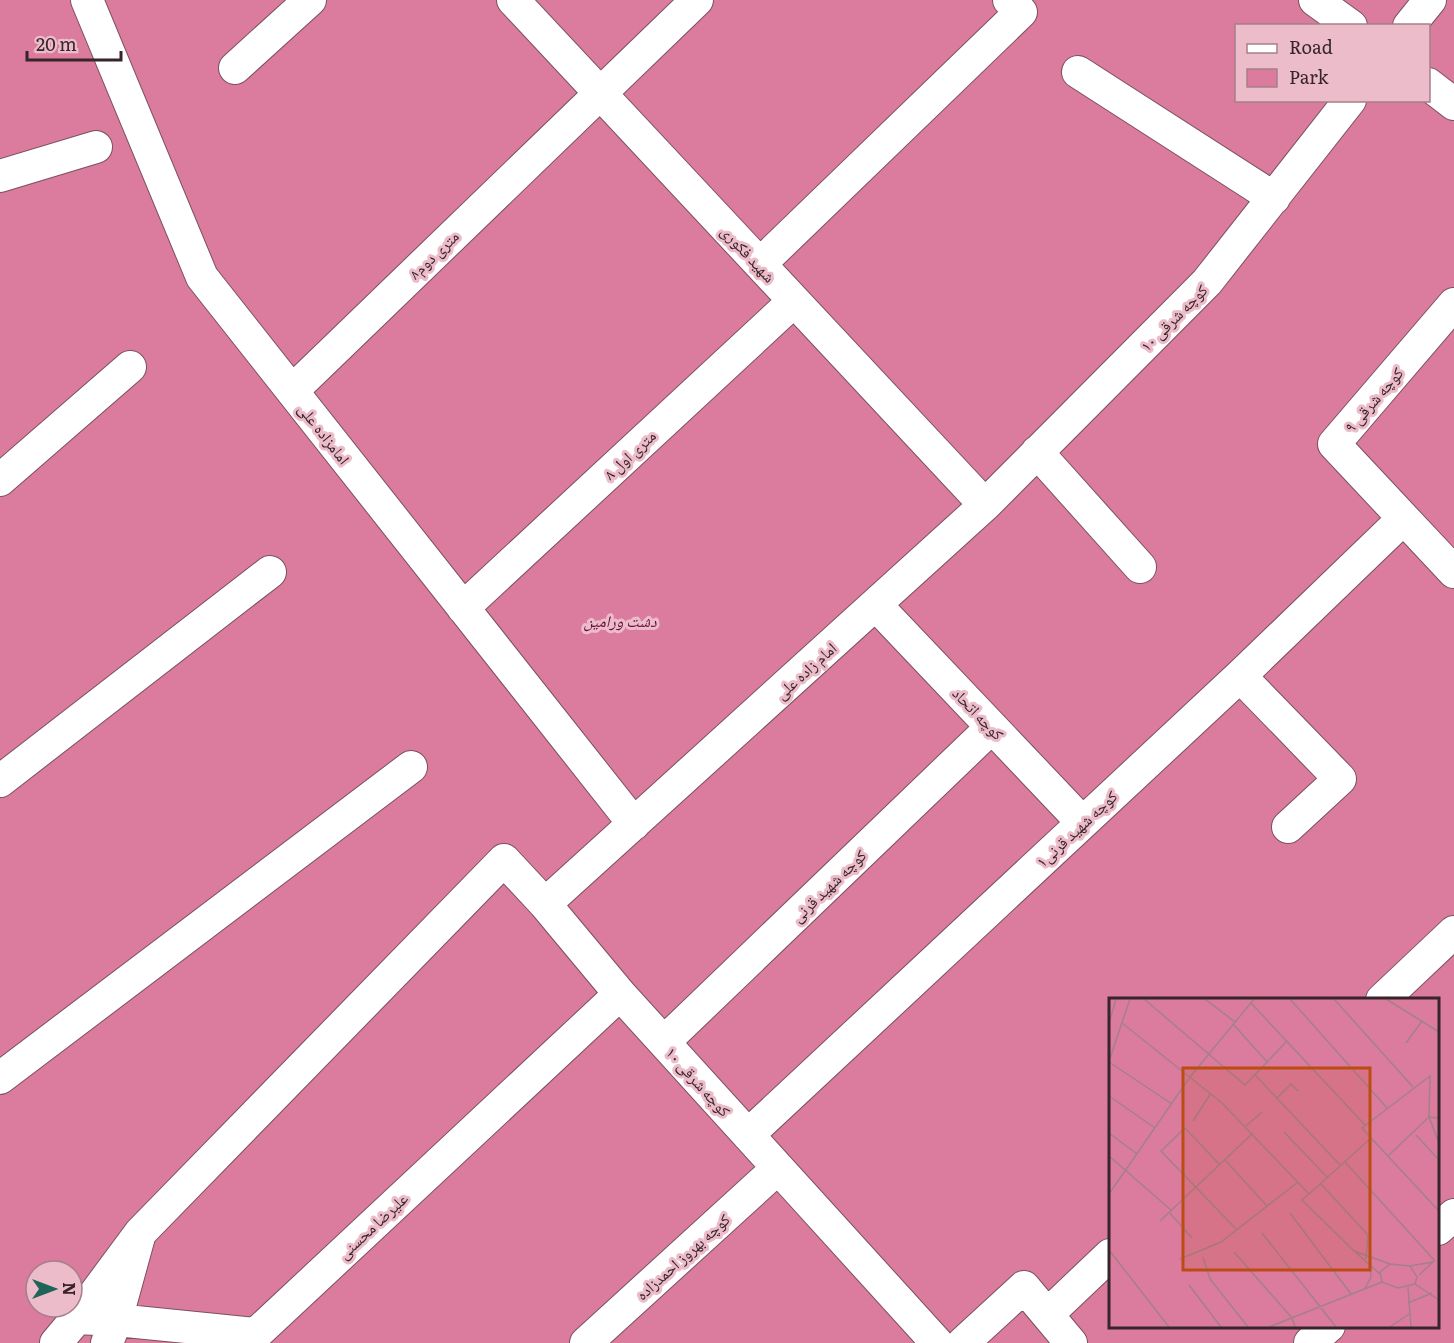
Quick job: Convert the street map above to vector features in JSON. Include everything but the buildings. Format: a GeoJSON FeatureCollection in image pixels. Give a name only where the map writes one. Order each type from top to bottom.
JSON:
{"type":"FeatureCollection","features":[{"type":"Feature","properties":{"kind":"street","name":"امامزاده علی"},"geometry":{"type":"LineString","coordinates":[[87,0],[202,276],[634,824]]}},
{"type":"Feature","properties":{"kind":"street"},"geometry":{"type":"LineString","coordinates":[[235,68],[310,0]]}},
{"type":"Feature","properties":{"kind":"street","name":"شهید فکوری"},"geometry":{"type":"LineString","coordinates":[[513,0],[794,301],[980,510]]}},
{"type":"Feature","properties":{"kind":"street","name":"متری دوم۸"},"geometry":{"type":"LineString","coordinates":[[292,391],[697,0]]}},
{"type":"Feature","properties":{"kind":"street"},"geometry":{"type":"LineString","coordinates":[[760,264],[1021,12],[1009,0]]}},
{"type":"Feature","properties":{"kind":"street"},"geometry":{"type":"LineString","coordinates":[[1315,0],[1348,24]]}},
{"type":"Feature","properties":{"kind":"street"},"geometry":{"type":"LineString","coordinates":[[1411,24],[1430,0]]}},
{"type":"Feature","properties":{"kind":"street"},"geometry":{"type":"LineString","coordinates":[[1078,72],[1274,198]]}},
{"type":"Feature","properties":{"kind":"street"},"geometry":{"type":"LineString","coordinates":[[1430,86],[1454,104]]}},
{"type":"Feature","properties":{"kind":"street","name":"کوچه شرقی ۱۰"},"geometry":{"type":"LineString","coordinates":[[980,510],[1207,282],[1348,102]]}},
{"type":"Feature","properties":{"kind":"street"},"geometry":{"type":"LineString","coordinates":[[0,176],[96,147]]}},
{"type":"Feature","properties":{"kind":"street","name":"۸ متری اول"},"geometry":{"type":"LineString","coordinates":[[463,608],[794,301]]}},
{"type":"Feature","properties":{"kind":"street","name":"کوچه شرقی ۹"},"geometry":{"type":"LineString","coordinates":[[1403,519],[1334,444],[1454,304]]}},
{"type":"Feature","properties":{"kind":"street"},"geometry":{"type":"LineString","coordinates":[[0,480],[130,367]]}},
{"type":"Feature","properties":{"kind":"street"},"geometry":{"type":"LineString","coordinates":[[1038,452],[1140,567]]}},
{"type":"Feature","properties":{"kind":"street","name":"امام زاده علی"},"geometry":{"type":"LineString","coordinates":[[634,824],[980,510]]}},
{"type":"Feature","properties":{"kind":"street"},"geometry":{"type":"LineString","coordinates":[[1403,519],[1454,572]]}},
{"type":"Feature","properties":{"kind":"street","name":"کوچه شهید قرنی۱"},"geometry":{"type":"LineString","coordinates":[[748,1135],[1240,676],[1403,519]]}},
{"type":"Feature","properties":{"kind":"street"},"geometry":{"type":"LineString","coordinates":[[0,781],[270,572]]}},
{"type":"Feature","properties":{"kind":"street","name":"کوچه اتحاد"},"geometry":{"type":"LineString","coordinates":[[876,605],[1082,822]]}},
{"type":"Feature","properties":{"kind":"street"},"geometry":{"type":"LineString","coordinates":[[1240,676],[1340,779],[1288,827]]}},
{"type":"Feature","properties":{"kind":"street","name":"کوچه شهید قرنی"},"geometry":{"type":"LineString","coordinates":[[664,1042],[992,727]]}},
{"type":"Feature","properties":{"kind":"street"},"geometry":{"type":"LineString","coordinates":[[0,1078],[411,767]]}},
{"type":"Feature","properties":{"kind":"street"},"geometry":{"type":"LineString","coordinates":[[545,904],[634,824]]}},
{"type":"Feature","properties":{"kind":"street","name":"کوچه شرقی ۱۰"},"geometry":{"type":"LineString","coordinates":[[140,1233],[504,860],[545,904],[620,994],[937,1343]]}},
{"type":"Feature","properties":{"kind":"street"},"geometry":{"type":"LineString","coordinates":[[1383,998],[1454,932]]}},
{"type":"Feature","properties":{"kind":"street","name":"علیرضا محسنی"},"geometry":{"type":"LineString","coordinates":[[80,1319],[112,1331],[256,1334],[620,994]]}},
{"type":"Feature","properties":{"kind":"street","name":"کوچه بهروز احمدزاده"},"geometry":{"type":"LineString","coordinates":[[586,1343],[778,1168]]}},
{"type":"Feature","properties":{"kind":"street"},"geometry":{"type":"LineString","coordinates":[[1439,1227],[1454,1215]]}},
{"type":"Feature","properties":{"kind":"street"},"geometry":{"type":"LineString","coordinates":[[84,1309],[140,1233]]}},
{"type":"Feature","properties":{"kind":"street"},"geometry":{"type":"LineString","coordinates":[[112,1331],[140,1233]]}},
{"type":"Feature","properties":{"kind":"street"},"geometry":{"type":"LineString","coordinates":[[1048,1314],[1109,1256]]}},
{"type":"Feature","properties":{"kind":"street"},"geometry":{"type":"LineString","coordinates":[[963,1343],[1024,1287],[1071,1343]]}},
{"type":"Feature","properties":{"kind":"street"},"geometry":{"type":"LineString","coordinates":[[55,1343],[76,1319]]}},
{"type":"Feature","properties":{"kind":"street"},"geometry":{"type":"LineString","coordinates":[[1310,1343],[1327,1328]]}},
{"type":"Feature","properties":{"kind":"green space","name":"دشت ورامین"},"geometry":{"type":"Polygon","coordinates":[[[0,0],[1454,0],[1454,1343],[0,1343],[0,0]]]}}]}
